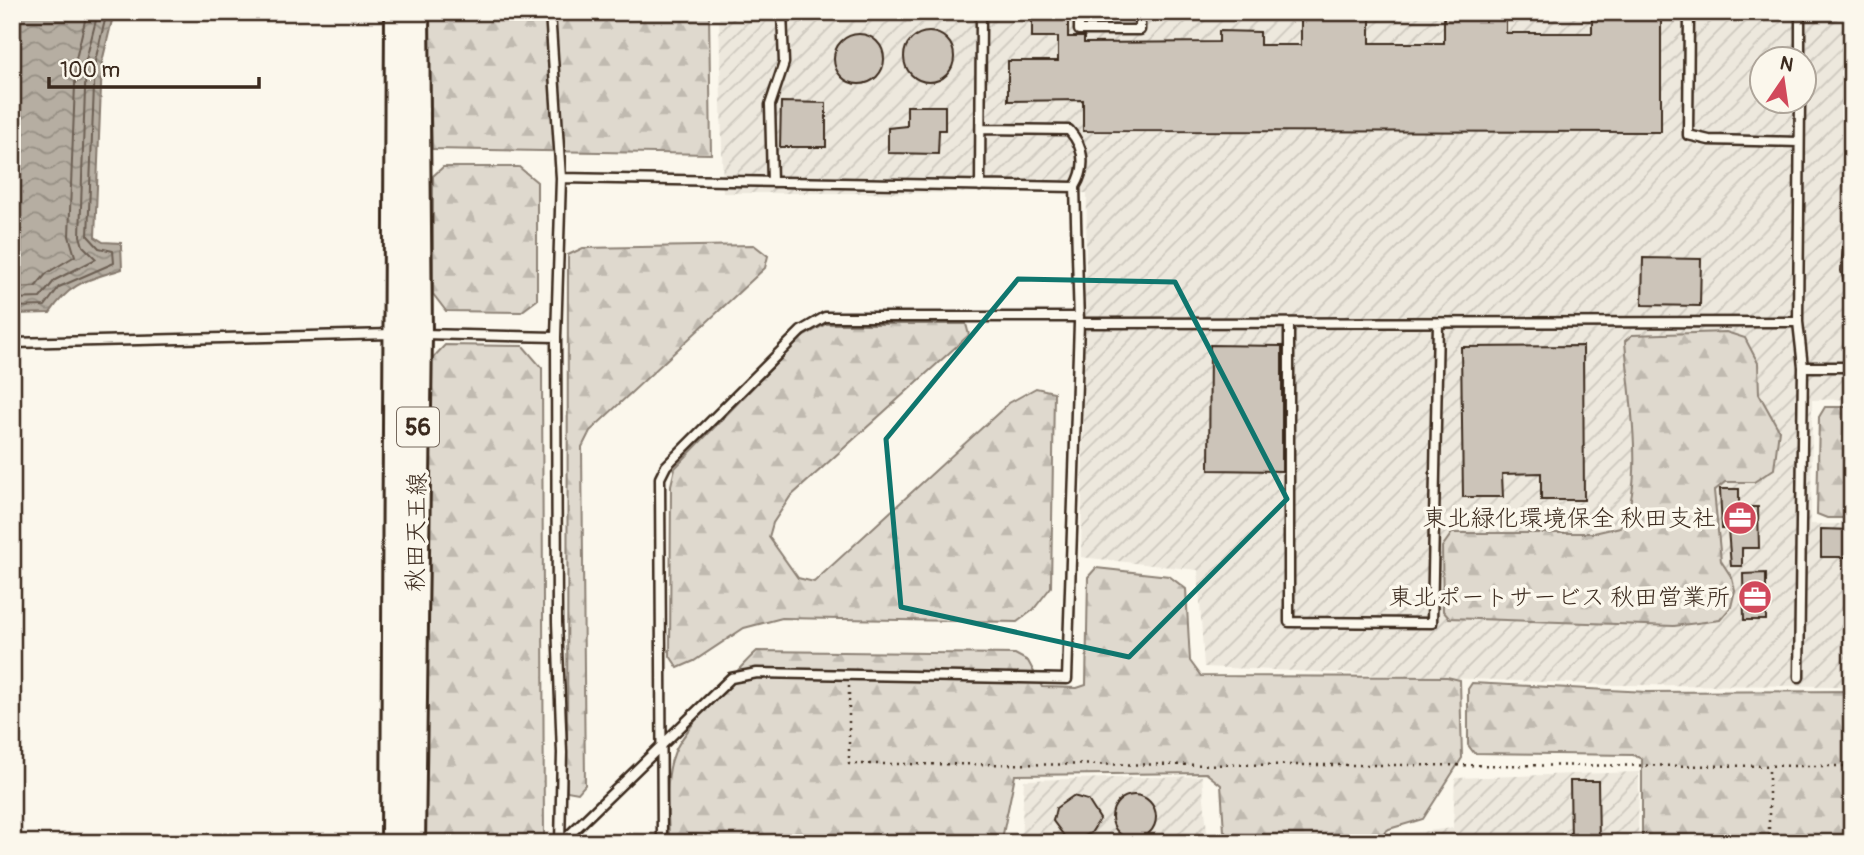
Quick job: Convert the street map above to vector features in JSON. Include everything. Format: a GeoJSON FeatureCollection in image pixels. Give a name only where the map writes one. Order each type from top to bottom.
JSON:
{"type":"FeatureCollection","features":[{"type":"Feature","properties":{"kind":"main road","name":"秋田天王線"},"geometry":{"type":"LineString","coordinates":[[398,12],[408,334],[412,843]]}},
{"type":"Feature","properties":{"kind":"main road","name":"秋田天王線"},"geometry":{"type":"LineString","coordinates":[[394,843],[416,12]]}},
{"type":"Feature","properties":{"kind":"lane"},"geometry":{"type":"LineString","coordinates":[[550,12],[561,178],[556,337],[561,843]]}},
{"type":"Feature","properties":{"kind":"lane"},"geometry":{"type":"LineString","coordinates":[[772,182],[770,104],[785,63],[782,12]]}},
{"type":"Feature","properties":{"kind":"lane"},"geometry":{"type":"LineString","coordinates":[[980,186],[981,12]]}},
{"type":"Feature","properties":{"kind":"lane"},"geometry":{"type":"LineString","coordinates":[[1079,12],[1079,30],[1140,30],[1140,12]]}},
{"type":"Feature","properties":{"kind":"lane"},"geometry":{"type":"LineString","coordinates":[[1689,12],[1688,135],[1709,140],[1799,142]]}},
{"type":"Feature","properties":{"kind":"lane"},"geometry":{"type":"LineString","coordinates":[[1800,12],[1800,46]]}},
{"type":"Feature","properties":{"kind":"lane"},"geometry":{"type":"LineString","coordinates":[[1799,677],[1803,367],[1798,322],[1800,116]]}},
{"type":"Feature","properties":{"kind":"lane"},"geometry":{"type":"LineString","coordinates":[[561,843],[731,678],[757,673],[1067,679],[1079,320],[1075,187],[1082,175],[1081,144],[1069,130],[981,129]]}},
{"type":"Feature","properties":{"kind":"lane"},"geometry":{"type":"LineString","coordinates":[[561,178],[1075,187]]}},
{"type":"Feature","properties":{"kind":"lane"},"geometry":{"type":"LineString","coordinates":[[662,843],[660,478],[666,466],[801,331],[825,317],[1289,323],[1798,322]]}},
{"type":"Feature","properties":{"kind":"lane"},"geometry":{"type":"LineString","coordinates":[[1289,323],[1289,622],[1432,624],[1438,323]]}},
{"type":"Feature","properties":{"kind":"lane"},"geometry":{"type":"LineString","coordinates":[[12,343],[408,334],[556,337]]}},
{"type":"Feature","properties":{"kind":"lane"},"geometry":{"type":"LineString","coordinates":[[1803,367],[1852,367]]}},
{"type":"Feature","properties":{"kind":"path"},"geometry":{"type":"LineString","coordinates":[[849,675],[849,764],[1852,766]]}},
{"type":"Feature","properties":{"kind":"path"},"geometry":{"type":"LineString","coordinates":[[1769,766],[1769,843]]}},
{"type":"Feature","properties":{"kind":"highlighted area"},"geometry":{"type":"Polygon","coordinates":[[[1018,279],[1175,282],[1287,499],[1129,657],[901,607],[886,439],[1018,279]]]}},
{"type":"Feature","properties":{"kind":"shaded area"},"geometry":{"type":"Polygon","coordinates":[[[719,12],[1852,12],[1852,399],[1812,400],[1811,524],[1852,524],[1852,686],[1610,685],[1204,667],[1198,570],[1081,557],[1087,193],[723,193],[719,12]]]}},
{"type":"Feature","properties":{"kind":"shaded area"},"geometry":{"type":"Polygon","coordinates":[[[1639,772],[1638,843],[1389,843],[1394,835],[1453,828],[1455,778],[1639,772]]]}},
{"type":"Feature","properties":{"kind":"shaded area"},"geometry":{"type":"Polygon","coordinates":[[[1202,776],[1208,843],[1021,843],[1024,780],[1202,776]]]}},
{"type":"Feature","properties":{"kind":"green space"},"geometry":{"type":"Polygon","coordinates":[[[428,12],[709,12],[711,154],[432,149],[428,12]]]}},
{"type":"Feature","properties":{"kind":"green space"},"geometry":{"type":"Polygon","coordinates":[[[443,167],[519,167],[537,182],[537,300],[521,312],[446,311],[433,294],[433,176],[443,167]]]}},
{"type":"Feature","properties":{"kind":"green space"},"geometry":{"type":"Polygon","coordinates":[[[754,245],[768,256],[765,268],[590,431],[582,447],[585,785],[578,793],[567,791],[568,255],[583,248],[754,245]]]}},
{"type":"Feature","properties":{"kind":"green space"},"geometry":{"type":"Polygon","coordinates":[[[826,324],[966,324],[969,335],[790,497],[773,523],[769,537],[798,578],[814,582],[1009,403],[1036,388],[1054,392],[1051,587],[1033,610],[1017,622],[782,618],[744,628],[694,661],[678,668],[670,656],[671,485],[675,468],[801,338],[826,324]]]}},
{"type":"Feature","properties":{"kind":"green space"},"geometry":{"type":"Polygon","coordinates":[[[1726,332],[1745,338],[1758,363],[1759,394],[1779,430],[1774,469],[1754,482],[1725,482],[1714,491],[1721,561],[1732,578],[1735,590],[1731,607],[1720,620],[1674,626],[1449,618],[1443,611],[1442,547],[1452,533],[1594,533],[1620,527],[1628,511],[1633,489],[1634,465],[1625,341],[1632,335],[1726,332]]]}},
{"type":"Feature","properties":{"kind":"green space"},"geometry":{"type":"Polygon","coordinates":[[[445,345],[523,346],[542,368],[544,843],[423,843],[429,362],[445,345]]]}},
{"type":"Feature","properties":{"kind":"green space"},"geometry":{"type":"Polygon","coordinates":[[[1825,407],[1852,407],[1852,518],[1827,518],[1817,514],[1819,417],[1825,407]]]}},
{"type":"Feature","properties":{"kind":"green space"},"geometry":{"type":"Polygon","coordinates":[[[1096,568],[1169,576],[1186,589],[1190,661],[1201,676],[1447,677],[1460,680],[1462,758],[1423,819],[1389,829],[1370,843],[1235,842],[1224,831],[1221,785],[1206,773],[1015,775],[1002,839],[997,843],[669,843],[668,785],[675,751],[689,729],[757,651],[1015,654],[1028,661],[1042,687],[1077,688],[1086,685],[1088,577],[1096,568]]]}},
{"type":"Feature","properties":{"kind":"green space"},"geometry":{"type":"Polygon","coordinates":[[[1472,683],[1647,692],[1852,691],[1852,843],[1642,843],[1642,759],[1633,755],[1474,753],[1468,745],[1468,689],[1472,683]]]}},
{"type":"Feature","properties":{"kind":"water"},"geometry":{"type":"Polygon","coordinates":[[[12,12],[114,12],[102,62],[95,237],[103,242],[121,243],[122,269],[73,288],[50,313],[12,314],[12,12]]]}},
{"type":"Feature","properties":{"kind":"building"},"geometry":{"type":"Polygon","coordinates":[[[1032,12],[1068,12],[1068,37],[1084,37],[1084,43],[1219,42],[1219,31],[1260,32],[1260,45],[1301,45],[1301,12],[1370,12],[1370,43],[1444,43],[1444,12],[1506,12],[1506,33],[1592,33],[1592,12],[1661,12],[1661,132],[1083,131],[1083,100],[1008,101],[1008,61],[1058,61],[1058,37],[1032,37],[1032,12]]]}},
{"type":"Feature","properties":{"kind":"building"},"geometry":{"type":"Polygon","coordinates":[[[929,32],[947,39],[954,57],[947,75],[929,82],[911,75],[904,57],[911,39],[929,32]]]}},
{"type":"Feature","properties":{"kind":"building"},"geometry":{"type":"Polygon","coordinates":[[[859,34],[877,41],[884,59],[877,77],[859,84],[841,77],[834,59],[841,41],[859,34]]]}},
{"type":"Feature","properties":{"kind":"building"},"geometry":{"type":"Polygon","coordinates":[[[781,102],[826,103],[826,147],[780,147],[781,102]]]}},
{"type":"Feature","properties":{"kind":"building"},"geometry":{"type":"Polygon","coordinates":[[[907,106],[945,106],[945,130],[939,130],[938,154],[888,153],[888,128],[907,126],[907,106]]]}},
{"type":"Feature","properties":{"kind":"building"},"geometry":{"type":"Polygon","coordinates":[[[1843,244],[1852,245],[1852,297],[1848,297],[1841,271],[1843,244]]]}},
{"type":"Feature","properties":{"kind":"building"},"geometry":{"type":"Polygon","coordinates":[[[1643,258],[1701,259],[1700,306],[1642,305],[1643,258]]]}},
{"type":"Feature","properties":{"kind":"building"},"geometry":{"type":"Polygon","coordinates":[[[1210,345],[1282,346],[1282,471],[1209,470],[1210,345]]]}},
{"type":"Feature","properties":{"kind":"building"},"geometry":{"type":"Polygon","coordinates":[[[1583,346],[1584,500],[1541,500],[1541,473],[1502,474],[1503,497],[1463,497],[1461,347],[1583,346]]]}},
{"type":"Feature","properties":{"kind":"building","name":"東北緑化環境保全 秋田支社"},"geometry":{"type":"Polygon","coordinates":[[[1720,489],[1739,489],[1739,507],[1758,507],[1759,548],[1742,548],[1742,566],[1731,566],[1728,529],[1722,529],[1720,489]]]}},
{"type":"Feature","properties":{"kind":"building"},"geometry":{"type":"Polygon","coordinates":[[[1821,529],[1852,530],[1852,557],[1821,557],[1821,529]]]}},
{"type":"Feature","properties":{"kind":"building","name":"東北ポートサービス 秋田営業所"},"geometry":{"type":"Polygon","coordinates":[[[1766,573],[1766,620],[1744,620],[1743,574],[1766,573]]]}},
{"type":"Feature","properties":{"kind":"building"},"geometry":{"type":"Polygon","coordinates":[[[1570,781],[1598,781],[1599,843],[1571,843],[1570,781]]]}},
{"type":"Feature","properties":{"kind":"building"},"geometry":{"type":"Polygon","coordinates":[[[1134,795],[1149,802],[1156,817],[1149,832],[1134,839],[1119,832],[1112,817],[1119,802],[1134,795]]]}},
{"type":"Feature","properties":{"kind":"building"},"geometry":{"type":"Polygon","coordinates":[[[1073,796],[1088,800],[1100,819],[1091,833],[1079,839],[1065,837],[1053,821],[1056,808],[1073,796]]]}},
{"type":"Feature","properties":{"kind":"place","name":"東北緑化環境保全 秋田支社"},"geometry":{"type":"Point","coordinates":[1740,518]}},
{"type":"Feature","properties":{"kind":"place","name":"東北ポートサービス 秋田営業所"},"geometry":{"type":"Point","coordinates":[1755,597]}}]}
